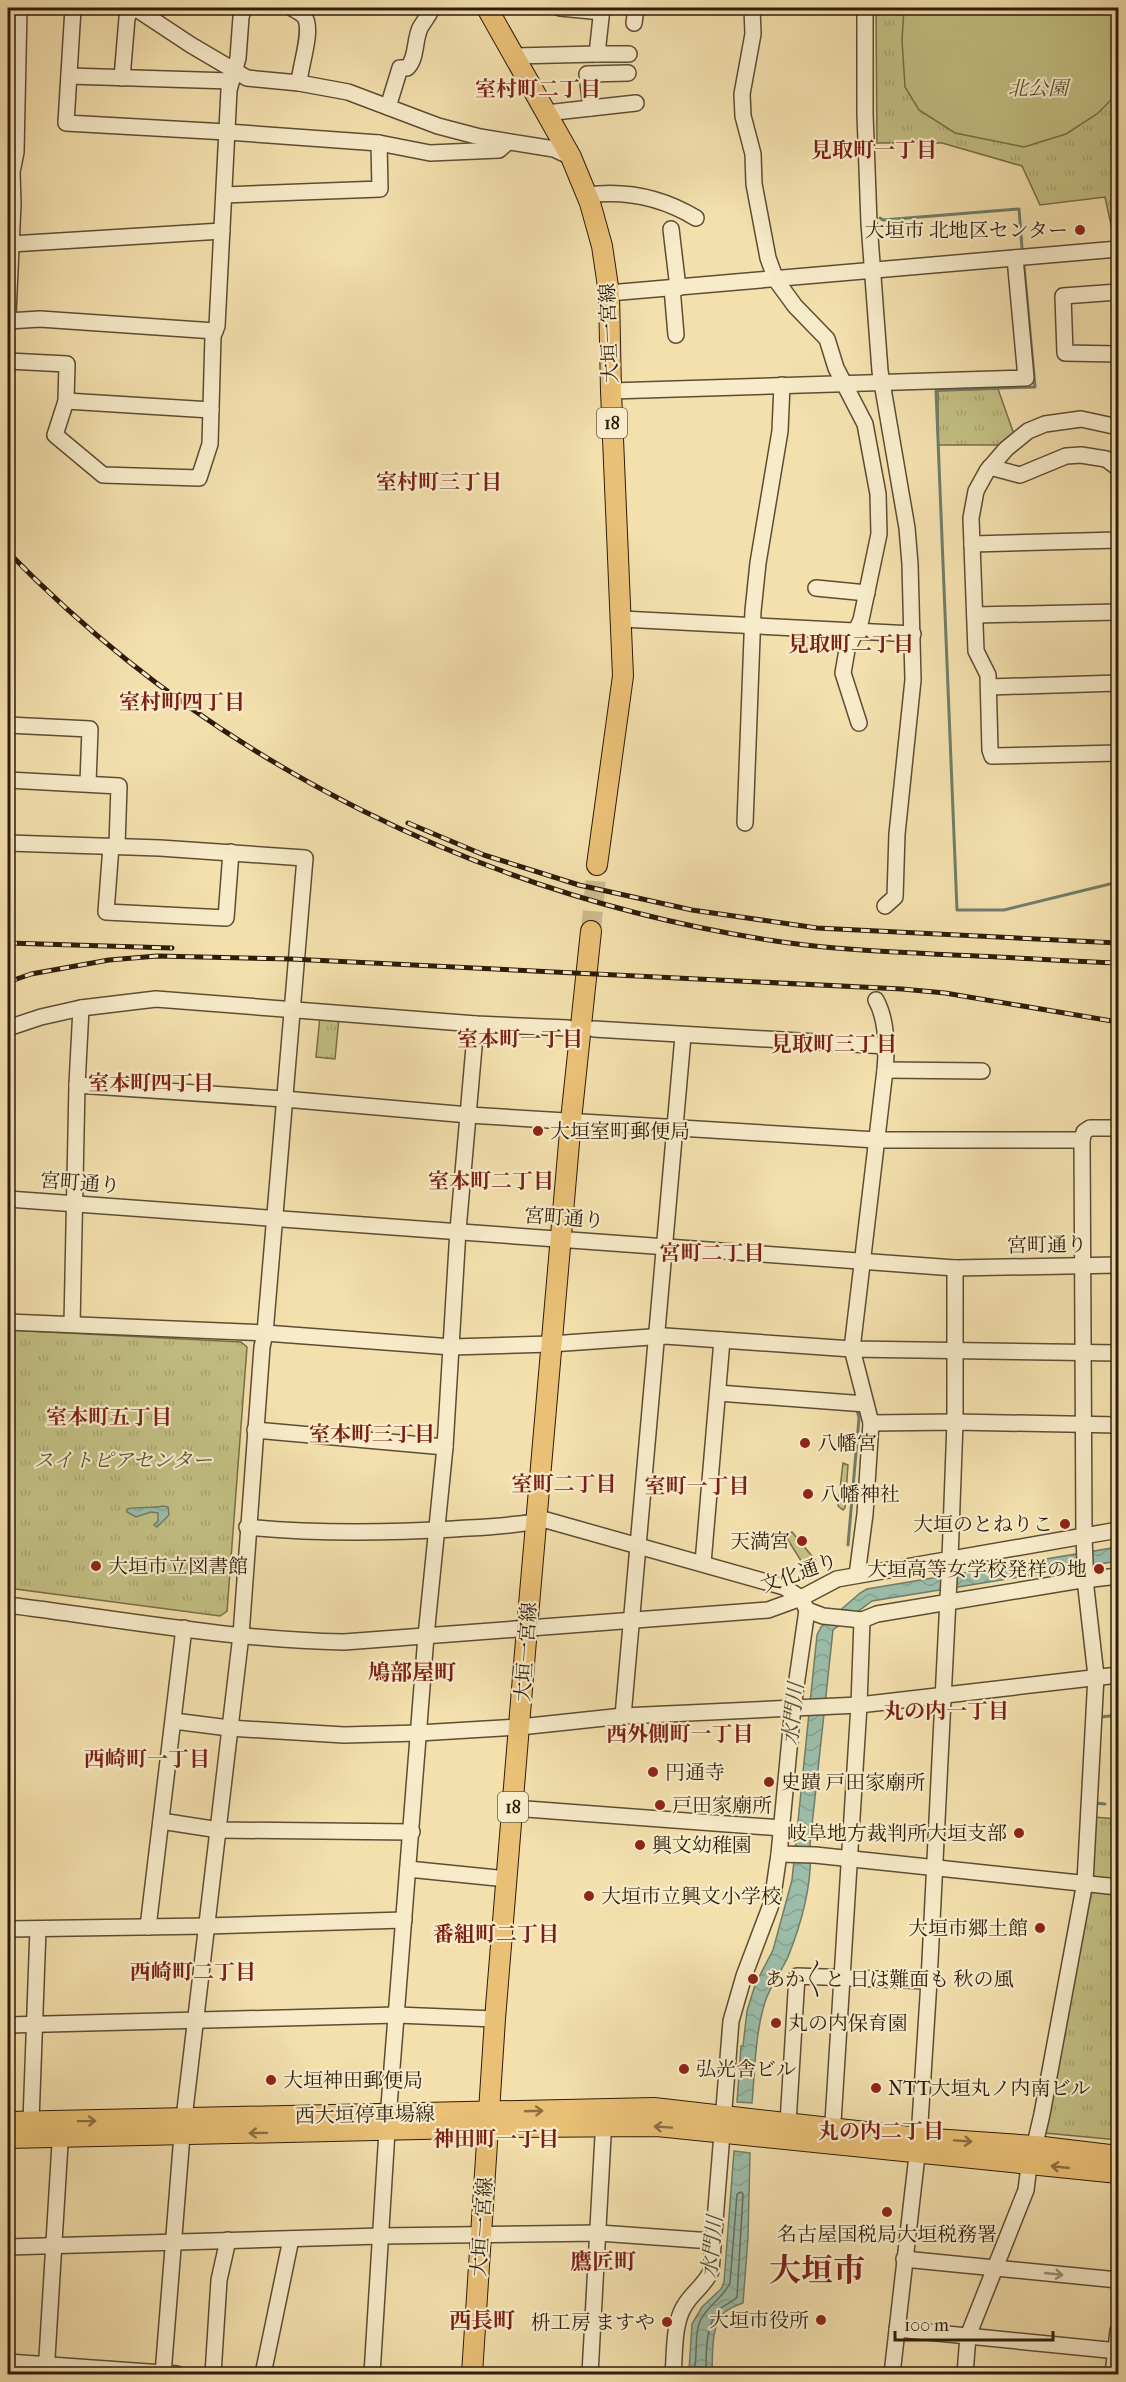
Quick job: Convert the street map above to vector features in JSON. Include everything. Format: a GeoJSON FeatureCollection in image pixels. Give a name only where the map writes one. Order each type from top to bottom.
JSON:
{"type":"FeatureCollection","features":[{"type":"Feature","properties":{"kind":"main road","name":"大垣一宮線"},"geometry":{"type":"LineString","coordinates":[[487,8],[571,157],[587,195],[602,246],[609,293],[623,676],[597,865]]}},
{"type":"Feature","properties":{"kind":"main road","name":"大垣一宮線"},"geometry":{"type":"LineString","coordinates":[[472,2374],[495,2019],[527,1628],[571,1120],[591,931]]}},
{"type":"Feature","properties":{"kind":"main road","name":"西大垣停車場線"},"geometry":{"type":"LineString","coordinates":[[8,2138],[61,2129],[604,2117],[657,2126],[788,2122],[832,2136]]}},
{"type":"Feature","properties":{"kind":"main road","name":"西大垣停車場線"},"geometry":{"type":"LineString","coordinates":[[8,2122],[31,2121],[61,2129]]}},
{"type":"Feature","properties":{"kind":"main road","name":"西大垣停車場線"},"geometry":{"type":"LineString","coordinates":[[740,2125],[1033,2155],[1119,2156]]}},
{"type":"Feature","properties":{"kind":"main road","name":"西大垣停車場線"},"geometry":{"type":"LineString","coordinates":[[1033,2155],[1119,2173]]}},
{"type":"Feature","properties":{"kind":"street"},"geometry":{"type":"LineString","coordinates":[[73,8],[66,123],[379,143],[430,153],[499,150],[508,142]]}},
{"type":"Feature","properties":{"kind":"street"},"geometry":{"type":"LineString","coordinates":[[122,78],[127,18],[134,8],[232,76]]}},
{"type":"Feature","properties":{"kind":"street"},"geometry":{"type":"LineString","coordinates":[[8,361],[67,364],[66,401],[55,435],[103,475],[199,478],[210,444],[213,336],[217,326],[227,132],[232,76],[238,58],[240,17],[244,8]]}},
{"type":"Feature","properties":{"kind":"street"},"geometry":{"type":"LineString","coordinates":[[292,8],[304,16],[309,32],[299,83]]}},
{"type":"Feature","properties":{"kind":"street"},"geometry":{"type":"LineString","coordinates":[[388,107],[400,68],[406,68],[411,63],[420,27],[427,20],[432,8]]}},
{"type":"Feature","properties":{"kind":"street"},"geometry":{"type":"LineString","coordinates":[[560,8],[602,10],[597,54]]}},
{"type":"Feature","properties":{"kind":"street"},"geometry":{"type":"LineString","coordinates":[[752,8],[753,34],[742,94],[743,116],[753,154],[754,184],[768,258],[776,280],[795,306],[827,339],[836,368],[865,424],[880,517],[879,534],[861,620],[854,630],[847,650],[843,673],[859,723]]}},
{"type":"Feature","properties":{"kind":"street"},"geometry":{"type":"LineString","coordinates":[[865,8],[868,224],[874,271],[880,371],[907,528],[913,634],[913,680],[897,834],[895,897],[885,906]]}},
{"type":"Feature","properties":{"kind":"street"},"geometry":{"type":"LineString","coordinates":[[8,314],[15,14]]}},
{"type":"Feature","properties":{"kind":"street"},"geometry":{"type":"LineString","coordinates":[[514,56],[629,54]]}},
{"type":"Feature","properties":{"kind":"street"},"geometry":{"type":"LineString","coordinates":[[591,108],[587,74],[628,74]]}},
{"type":"Feature","properties":{"kind":"street"},"geometry":{"type":"LineString","coordinates":[[69,76],[122,78],[232,76],[299,83],[348,92],[438,126],[508,142],[554,149],[571,157]]}},
{"type":"Feature","properties":{"kind":"street"},"geometry":{"type":"LineString","coordinates":[[546,113],[636,102]]}},
{"type":"Feature","properties":{"kind":"street"},"geometry":{"type":"LineString","coordinates":[[224,195],[380,189],[379,143]]}},
{"type":"Feature","properties":{"kind":"street"},"geometry":{"type":"LineString","coordinates":[[587,195],[607,192],[643,196],[678,208],[696,218]]}},
{"type":"Feature","properties":{"kind":"street"},"geometry":{"type":"LineString","coordinates":[[671,229],[676,335]]}},
{"type":"Feature","properties":{"kind":"street"},"geometry":{"type":"LineString","coordinates":[[11,244],[222,231]]}},
{"type":"Feature","properties":{"kind":"street"},"geometry":{"type":"LineString","coordinates":[[609,293],[1119,249]]}},
{"type":"Feature","properties":{"kind":"street"},"geometry":{"type":"LineString","coordinates":[[611,391],[1026,378],[1015,258]]}},
{"type":"Feature","properties":{"kind":"street"},"geometry":{"type":"LineString","coordinates":[[1119,292],[1063,296],[1065,354],[1119,354]]}},
{"type":"Feature","properties":{"kind":"street"},"geometry":{"type":"LineString","coordinates":[[8,321],[40,318],[215,332]]}},
{"type":"Feature","properties":{"kind":"street"},"geometry":{"type":"LineString","coordinates":[[746,823],[758,563],[780,431],[782,385]]}},
{"type":"Feature","properties":{"kind":"street"},"geometry":{"type":"LineString","coordinates":[[66,401],[211,410]]}},
{"type":"Feature","properties":{"kind":"street"},"geometry":{"type":"LineString","coordinates":[[1119,427],[1081,419],[1045,424],[1028,431],[1006,448],[990,467],[976,491],[971,518],[976,651],[988,675],[992,756],[1119,753]]}},
{"type":"Feature","properties":{"kind":"street"},"geometry":{"type":"LineString","coordinates":[[990,467],[1020,476],[1066,456],[1081,455],[1106,459],[1119,468]]}},
{"type":"Feature","properties":{"kind":"street"},"geometry":{"type":"LineString","coordinates":[[972,544],[1119,540]]}},
{"type":"Feature","properties":{"kind":"street"},"geometry":{"type":"LineString","coordinates":[[816,588],[867,593]]}},
{"type":"Feature","properties":{"kind":"street"},"geometry":{"type":"LineString","coordinates":[[975,615],[1119,612]]}},
{"type":"Feature","properties":{"kind":"street"},"geometry":{"type":"LineString","coordinates":[[622,619],[913,634]]}},
{"type":"Feature","properties":{"kind":"street"},"geometry":{"type":"LineString","coordinates":[[989,687],[1119,683]]}},
{"type":"Feature","properties":{"kind":"street"},"geometry":{"type":"LineString","coordinates":[[8,725],[90,729],[88,783]]}},
{"type":"Feature","properties":{"kind":"street"},"geometry":{"type":"LineString","coordinates":[[8,780],[119,786],[106,912],[226,918],[231,852]]}},
{"type":"Feature","properties":{"kind":"street"},"geometry":{"type":"LineString","coordinates":[[8,843],[114,846],[305,858],[255,1430],[240,1635],[183,2127],[167,2374],[46,2370],[8,2362]]}},
{"type":"Feature","properties":{"kind":"street"},"geometry":{"type":"LineString","coordinates":[[8,1028],[81,1008],[156,999],[476,1024],[568,1028]]}},
{"type":"Feature","properties":{"kind":"street"},"geometry":{"type":"LineString","coordinates":[[856,1575],[865,1514],[871,1423],[852,1349],[885,1070],[886,1046],[882,1010],[876,1000]]}},
{"type":"Feature","properties":{"kind":"street"},"geometry":{"type":"LineString","coordinates":[[72,1324],[77,1085],[81,1008]]}},
{"type":"Feature","properties":{"kind":"street"},"geometry":{"type":"LineString","coordinates":[[372,2374],[387,2122],[426,1636],[445,1447],[458,1230],[476,1024]]}},
{"type":"Feature","properties":{"kind":"street"},"geometry":{"type":"LineString","coordinates":[[594,1029],[683,1036],[886,1046]]}},
{"type":"Feature","properties":{"kind":"street"},"geometry":{"type":"LineString","coordinates":[[623,1716],[683,1036]]}},
{"type":"Feature","properties":{"kind":"street"},"geometry":{"type":"LineString","coordinates":[[885,1070],[982,1071]]}},
{"type":"Feature","properties":{"kind":"street"},"geometry":{"type":"LineString","coordinates":[[77,1085],[284,1098],[469,1115],[876,1140],[1082,1140]]}},
{"type":"Feature","properties":{"kind":"street"},"geometry":{"type":"LineString","coordinates":[[965,2374],[968,2336],[1026,2190],[1085,1882],[1096,1677],[1084,1542],[1082,1140],[1084,1132],[1090,1128],[1119,1128]]}},
{"type":"Feature","properties":{"kind":"street","name":"宮町通り"},"geometry":{"type":"LineString","coordinates":[[8,1199],[955,1268],[1119,1265]]}},
{"type":"Feature","properties":{"kind":"street"},"geometry":{"type":"LineString","coordinates":[[892,2374],[918,2145],[940,1793],[955,1422],[955,1268]]}},
{"type":"Feature","properties":{"kind":"street"},"geometry":{"type":"LineString","coordinates":[[8,1322],[265,1333],[452,1347],[551,1344],[656,1336],[852,1349],[1119,1353]]}},
{"type":"Feature","properties":{"kind":"street"},"geometry":{"type":"LineString","coordinates":[[704,1563],[722,1340]]}},
{"type":"Feature","properties":{"kind":"street"},"geometry":{"type":"LineString","coordinates":[[718,1393],[866,1404]]}},
{"type":"Feature","properties":{"kind":"street"},"geometry":{"type":"LineString","coordinates":[[871,1423],[1119,1425]]}},
{"type":"Feature","properties":{"kind":"street"},"geometry":{"type":"LineString","coordinates":[[255,1430],[445,1447]]}},
{"type":"Feature","properties":{"kind":"street"},"geometry":{"type":"LineString","coordinates":[[247,1527],[319,1533],[389,1534],[546,1520],[784,1587],[823,1616],[857,1620],[949,1597],[1086,1575],[1119,1576]]}},
{"type":"Feature","properties":{"kind":"street","name":"文化通り"},"geometry":{"type":"LineString","coordinates":[[8,1605],[240,1635],[297,1641],[344,1642],[768,1610],[804,1604],[837,1579],[950,1565],[1084,1542],[1119,1530]]}},
{"type":"Feature","properties":{"kind":"street"},"geometry":{"type":"LineString","coordinates":[[673,2374],[679,2317],[686,2304],[706,2282],[711,2271],[712,2241],[740,2125],[730,2021],[772,1902],[785,1854],[781,1828],[799,1707],[804,1604]]}},
{"type":"Feature","properties":{"kind":"street"},"geometry":{"type":"LineString","coordinates":[[832,2136],[859,1705],[857,1620]]}},
{"type":"Feature","properties":{"kind":"street"},"geometry":{"type":"LineString","coordinates":[[148,1927],[184,1628]]}},
{"type":"Feature","properties":{"kind":"street"},"geometry":{"type":"LineString","coordinates":[[174,1721],[229,1728],[344,1734],[419,1733],[520,1727],[623,1716],[859,1705],[1119,1675]]}},
{"type":"Feature","properties":{"kind":"street"},"geometry":{"type":"LineString","coordinates":[[513,1808],[781,1828]]}},
{"type":"Feature","properties":{"kind":"street"},"geometry":{"type":"LineString","coordinates":[[161,1821],[219,1830],[412,1832]]}},
{"type":"Feature","properties":{"kind":"street"},"geometry":{"type":"LineString","coordinates":[[785,1854],[815,1855],[1119,1887]]}},
{"type":"Feature","properties":{"kind":"street"},"geometry":{"type":"LineString","coordinates":[[408,1869],[507,1879]]}},
{"type":"Feature","properties":{"kind":"street"},"geometry":{"type":"LineString","coordinates":[[8,1929],[404,1920]]}},
{"type":"Feature","properties":{"kind":"street"},"geometry":{"type":"LineString","coordinates":[[31,2121],[38,1929]]}},
{"type":"Feature","properties":{"kind":"street"},"geometry":{"type":"LineString","coordinates":[[788,2122],[797,1976],[929,1982]]}},
{"type":"Feature","properties":{"kind":"street"},"geometry":{"type":"LineString","coordinates":[[8,2025],[397,2015],[495,2019]]}},
{"type":"Feature","properties":{"kind":"street"},"geometry":{"type":"LineString","coordinates":[[590,2374],[604,2117]]}},
{"type":"Feature","properties":{"kind":"street"},"geometry":{"type":"LineString","coordinates":[[46,2370],[61,2129]]}},
{"type":"Feature","properties":{"kind":"street"},"geometry":{"type":"LineString","coordinates":[[8,2247],[381,2236],[599,2233],[712,2241]]}},
{"type":"Feature","properties":{"kind":"street"},"geometry":{"type":"LineString","coordinates":[[263,2374],[291,2239]]}},
{"type":"Feature","properties":{"kind":"street"},"geometry":{"type":"LineString","coordinates":[[213,2374],[219,2280],[228,2240]]}},
{"type":"Feature","properties":{"kind":"street"},"geometry":{"type":"LineString","coordinates":[[904,2259],[1119,2280]]}},
{"type":"Feature","properties":{"kind":"street"},"geometry":{"type":"LineString","coordinates":[[897,2329],[1117,2350]]}},
{"type":"Feature","properties":{"kind":"street"},"geometry":{"type":"LineString","coordinates":[[1113,2374],[1119,2331]]}},
{"type":"Feature","properties":{"kind":"green space","name":"北公園"},"geometry":{"type":"Polygon","coordinates":[[[876,8],[1118,8],[1118,234],[1113,234],[1105,197],[1040,205],[1022,166],[942,143],[877,143],[876,8]]]}},
{"type":"Feature","properties":{"kind":"green space","name":"北公園"},"geometry":{"type":"Polygon","coordinates":[[[904,8],[1118,8],[1118,93],[1097,114],[1066,134],[1024,147],[955,133],[919,110],[905,87],[902,40],[904,8]]]}},
{"type":"Feature","properties":{"kind":"green space"},"geometry":{"type":"Polygon","coordinates":[[[998,389],[1015,437],[1004,445],[938,445],[938,391],[998,389]]]}},
{"type":"Feature","properties":{"kind":"green space"},"geometry":{"type":"Polygon","coordinates":[[[320,1016],[339,1018],[335,1059],[316,1057],[320,1016]]]}},
{"type":"Feature","properties":{"kind":"green space","name":"スイトピアセンター"},"geometry":{"type":"Polygon","coordinates":[[[8,1330],[241,1342],[247,1347],[227,1611],[220,1616],[8,1588],[8,1330]]]}},
{"type":"Feature","properties":{"kind":"green space"},"geometry":{"type":"Polygon","coordinates":[[[843,1463],[848,1465],[843,1510],[838,1506],[843,1463]]]}},
{"type":"Feature","properties":{"kind":"green space"},"geometry":{"type":"Polygon","coordinates":[[[792,1532],[816,1561],[815,1566],[805,1567],[786,1537],[786,1534],[792,1532]]]}},
{"type":"Feature","properties":{"kind":"green space"},"geometry":{"type":"Polygon","coordinates":[[[1093,1817],[1118,1819],[1118,2140],[1045,2133],[1093,1817]]]}},
{"type":"Feature","properties":{"kind":"water"},"geometry":{"type":"Polygon","coordinates":[[[168,1507],[169,1515],[157,1527],[154,1525],[158,1521],[158,1513],[151,1512],[136,1517],[127,1512],[127,1509],[132,1508],[168,1507]]]}},
{"type":"Feature","properties":{"kind":"water","name":"水門川"},"geometry":{"type":"Polygon","coordinates":[[[1118,1547],[1118,1561],[872,1601],[833,1630],[810,1844],[810,1872],[805,1901],[788,1957],[765,2002],[759,2027],[752,2103],[737,2102],[741,2046],[743,2046],[747,2011],[755,1985],[773,1950],[792,1880],[817,1635],[821,1627],[867,1589],[1118,1547]]]}},
{"type":"Feature","properties":{"kind":"water","name":"水門川"},"geometry":{"type":"Polygon","coordinates":[[[734,2151],[750,2153],[748,2238],[743,2303],[725,2312],[720,2318],[713,2341],[712,2374],[686,2374],[689,2370],[692,2324],[702,2307],[721,2289],[724,2282],[734,2151]]]}},
{"type":"Feature","properties":{"kind":"waterway"},"geometry":{"type":"LineString","coordinates":[[880,218],[883,220],[1019,209],[1022,248]]}},
{"type":"Feature","properties":{"kind":"waterway"},"geometry":{"type":"LineString","coordinates":[[1024,266],[1035,387],[936,390],[957,910],[1004,910],[1118,882]]}},
{"type":"Feature","properties":{"kind":"waterway"},"geometry":{"type":"LineString","coordinates":[[848,1545],[859,1418],[857,1410],[854,1410]]}},
{"type":"Feature","properties":{"kind":"waterway"},"geometry":{"type":"LineString","coordinates":[[1101,1717],[1118,1715]]}},
{"type":"Feature","properties":{"kind":"waterway"},"geometry":{"type":"LineString","coordinates":[[1094,1803],[1105,1804]]}},
{"type":"Feature","properties":{"kind":"waterway"},"geometry":{"type":"LineString","coordinates":[[1113,1805],[1118,1806]]}},
{"type":"Feature","properties":{"kind":"tunnel"},"geometry":{"type":"LineString","coordinates":[[591,931],[597,865]]}},
{"type":"Feature","properties":{"kind":"railway"},"geometry":{"type":"LineString","coordinates":[[8,552],[89,628],[175,697],[267,758],[363,811],[463,856],[567,893],[673,922],[782,942],[868,950],[1118,963]]}},
{"type":"Feature","properties":{"kind":"railway"},"geometry":{"type":"LineString","coordinates":[[408,823],[484,855],[579,885],[692,910],[817,928],[1118,943]]}},
{"type":"Feature","properties":{"kind":"railway"},"geometry":{"type":"LineString","coordinates":[[8,943],[172,948]]}},
{"type":"Feature","properties":{"kind":"railway"},"geometry":{"type":"LineString","coordinates":[[8,982],[31,974],[109,960],[157,956],[291,959],[902,989],[945,993],[1118,1022]]}},
{"type":"Feature","properties":{"kind":"place","name":"大垣市 北地区センター"},"geometry":{"type":"Point","coordinates":[1080,230]}},
{"type":"Feature","properties":{"kind":"place","name":"大垣室町郵便局"},"geometry":{"type":"Point","coordinates":[538,1131]}},
{"type":"Feature","properties":{"kind":"place","name":"八幡宮"},"geometry":{"type":"Point","coordinates":[805,1443]}},
{"type":"Feature","properties":{"kind":"place","name":"八幡神社"},"geometry":{"type":"Point","coordinates":[808,1494]}},
{"type":"Feature","properties":{"kind":"place","name":"大垣のとねりこ"},"geometry":{"type":"Point","coordinates":[1065,1524]}},
{"type":"Feature","properties":{"kind":"place","name":"天満宮"},"geometry":{"type":"Point","coordinates":[802,1541]}},
{"type":"Feature","properties":{"kind":"place","name":"大垣市立図書館"},"geometry":{"type":"Point","coordinates":[96,1566]}},
{"type":"Feature","properties":{"kind":"place","name":"大垣高等女学校発祥の地"},"geometry":{"type":"Point","coordinates":[1099,1569]}},
{"type":"Feature","properties":{"kind":"place","name":"円通寺"},"geometry":{"type":"Point","coordinates":[653,1772]}},
{"type":"Feature","properties":{"kind":"place","name":"史蹟 戸田家廟所"},"geometry":{"type":"Point","coordinates":[769,1782]}},
{"type":"Feature","properties":{"kind":"place","name":"戸田家廟所"},"geometry":{"type":"Point","coordinates":[660,1805]}},
{"type":"Feature","properties":{"kind":"place","name":"岐阜地方裁判所大垣支部"},"geometry":{"type":"Point","coordinates":[1019,1833]}},
{"type":"Feature","properties":{"kind":"place","name":"興文幼稚園"},"geometry":{"type":"Point","coordinates":[640,1845]}},
{"type":"Feature","properties":{"kind":"place","name":"大垣市立興文小学校"},"geometry":{"type":"Point","coordinates":[589,1896]}},
{"type":"Feature","properties":{"kind":"place","name":"大垣市郷土館"},"geometry":{"type":"Point","coordinates":[1040,1928]}},
{"type":"Feature","properties":{"kind":"place","name":"あか〱と 日は難面も 秋の風"},"geometry":{"type":"Point","coordinates":[753,1979]}},
{"type":"Feature","properties":{"kind":"place","name":"丸の内保育園"},"geometry":{"type":"Point","coordinates":[776,2023]}},
{"type":"Feature","properties":{"kind":"place","name":"弘光舎ビル"},"geometry":{"type":"Point","coordinates":[684,2069]}},
{"type":"Feature","properties":{"kind":"place","name":"大垣神田郵便局"},"geometry":{"type":"Point","coordinates":[271,2080]}},
{"type":"Feature","properties":{"kind":"place","name":"NTT大垣丸ノ内南ビル"},"geometry":{"type":"Point","coordinates":[876,2088]}},
{"type":"Feature","properties":{"kind":"place","name":"名古屋国税局大垣税務署"},"geometry":{"type":"Point","coordinates":[887,2212]}},
{"type":"Feature","properties":{"kind":"place","name":"大垣市役所"},"geometry":{"type":"Point","coordinates":[821,2320]}},
{"type":"Feature","properties":{"kind":"place","name":"枡工房 ますや"},"geometry":{"type":"Point","coordinates":[667,2322]}},
{"type":"Feature","properties":{"kind":"district","name":"室村町二丁目"},"geometry":{"type":"Point","coordinates":[538,89]}},
{"type":"Feature","properties":{"kind":"district","name":"見取町一丁目"},"geometry":{"type":"Point","coordinates":[874,150]}},
{"type":"Feature","properties":{"kind":"district","name":"室村町三丁目"},"geometry":{"type":"Point","coordinates":[439,482]}},
{"type":"Feature","properties":{"kind":"district","name":"見取町二丁目"},"geometry":{"type":"Point","coordinates":[851,644]}},
{"type":"Feature","properties":{"kind":"district","name":"室村町四丁目"},"geometry":{"type":"Point","coordinates":[182,702]}},
{"type":"Feature","properties":{"kind":"district","name":"室本町一丁目"},"geometry":{"type":"Point","coordinates":[520,1039]}},
{"type":"Feature","properties":{"kind":"district","name":"見取町三丁目"},"geometry":{"type":"Point","coordinates":[834,1044]}},
{"type":"Feature","properties":{"kind":"district","name":"室本町四丁目"},"geometry":{"type":"Point","coordinates":[151,1083]}},
{"type":"Feature","properties":{"kind":"district","name":"室本町二丁目"},"geometry":{"type":"Point","coordinates":[491,1181]}},
{"type":"Feature","properties":{"kind":"district","name":"宮町二丁目"},"geometry":{"type":"Point","coordinates":[712,1253]}},
{"type":"Feature","properties":{"kind":"district","name":"室本町五丁目"},"geometry":{"type":"Point","coordinates":[109,1417]}},
{"type":"Feature","properties":{"kind":"district","name":"室本町三丁目"},"geometry":{"type":"Point","coordinates":[372,1434]}},
{"type":"Feature","properties":{"kind":"district","name":"室町二丁目"},"geometry":{"type":"Point","coordinates":[564,1484]}},
{"type":"Feature","properties":{"kind":"district","name":"室町一丁目"},"geometry":{"type":"Point","coordinates":[697,1486]}},
{"type":"Feature","properties":{"kind":"district","name":"鳩部屋町"},"geometry":{"type":"Point","coordinates":[412,1673]}},
{"type":"Feature","properties":{"kind":"district","name":"丸の内一丁目"},"geometry":{"type":"Point","coordinates":[946,1711]}},
{"type":"Feature","properties":{"kind":"district","name":"西外側町一丁目"},"geometry":{"type":"Point","coordinates":[680,1734]}},
{"type":"Feature","properties":{"kind":"district","name":"西崎町一丁目"},"geometry":{"type":"Point","coordinates":[147,1759]}},
{"type":"Feature","properties":{"kind":"district","name":"番組町二丁目"},"geometry":{"type":"Point","coordinates":[496,1934]}},
{"type":"Feature","properties":{"kind":"district","name":"西崎町二丁目"},"geometry":{"type":"Point","coordinates":[193,1972]}},
{"type":"Feature","properties":{"kind":"district","name":"丸の内二丁目"},"geometry":{"type":"Point","coordinates":[881,2131]}},
{"type":"Feature","properties":{"kind":"district","name":"神田町一丁目"},"geometry":{"type":"Point","coordinates":[496,2139]}},
{"type":"Feature","properties":{"kind":"district","name":"鷹匠町"},"geometry":{"type":"Point","coordinates":[603,2262]}},
{"type":"Feature","properties":{"kind":"district","name":"大垣市"},"geometry":{"type":"Point","coordinates":[817,2270]}},
{"type":"Feature","properties":{"kind":"district","name":"西長町"},"geometry":{"type":"Point","coordinates":[482,2321]}}]}
